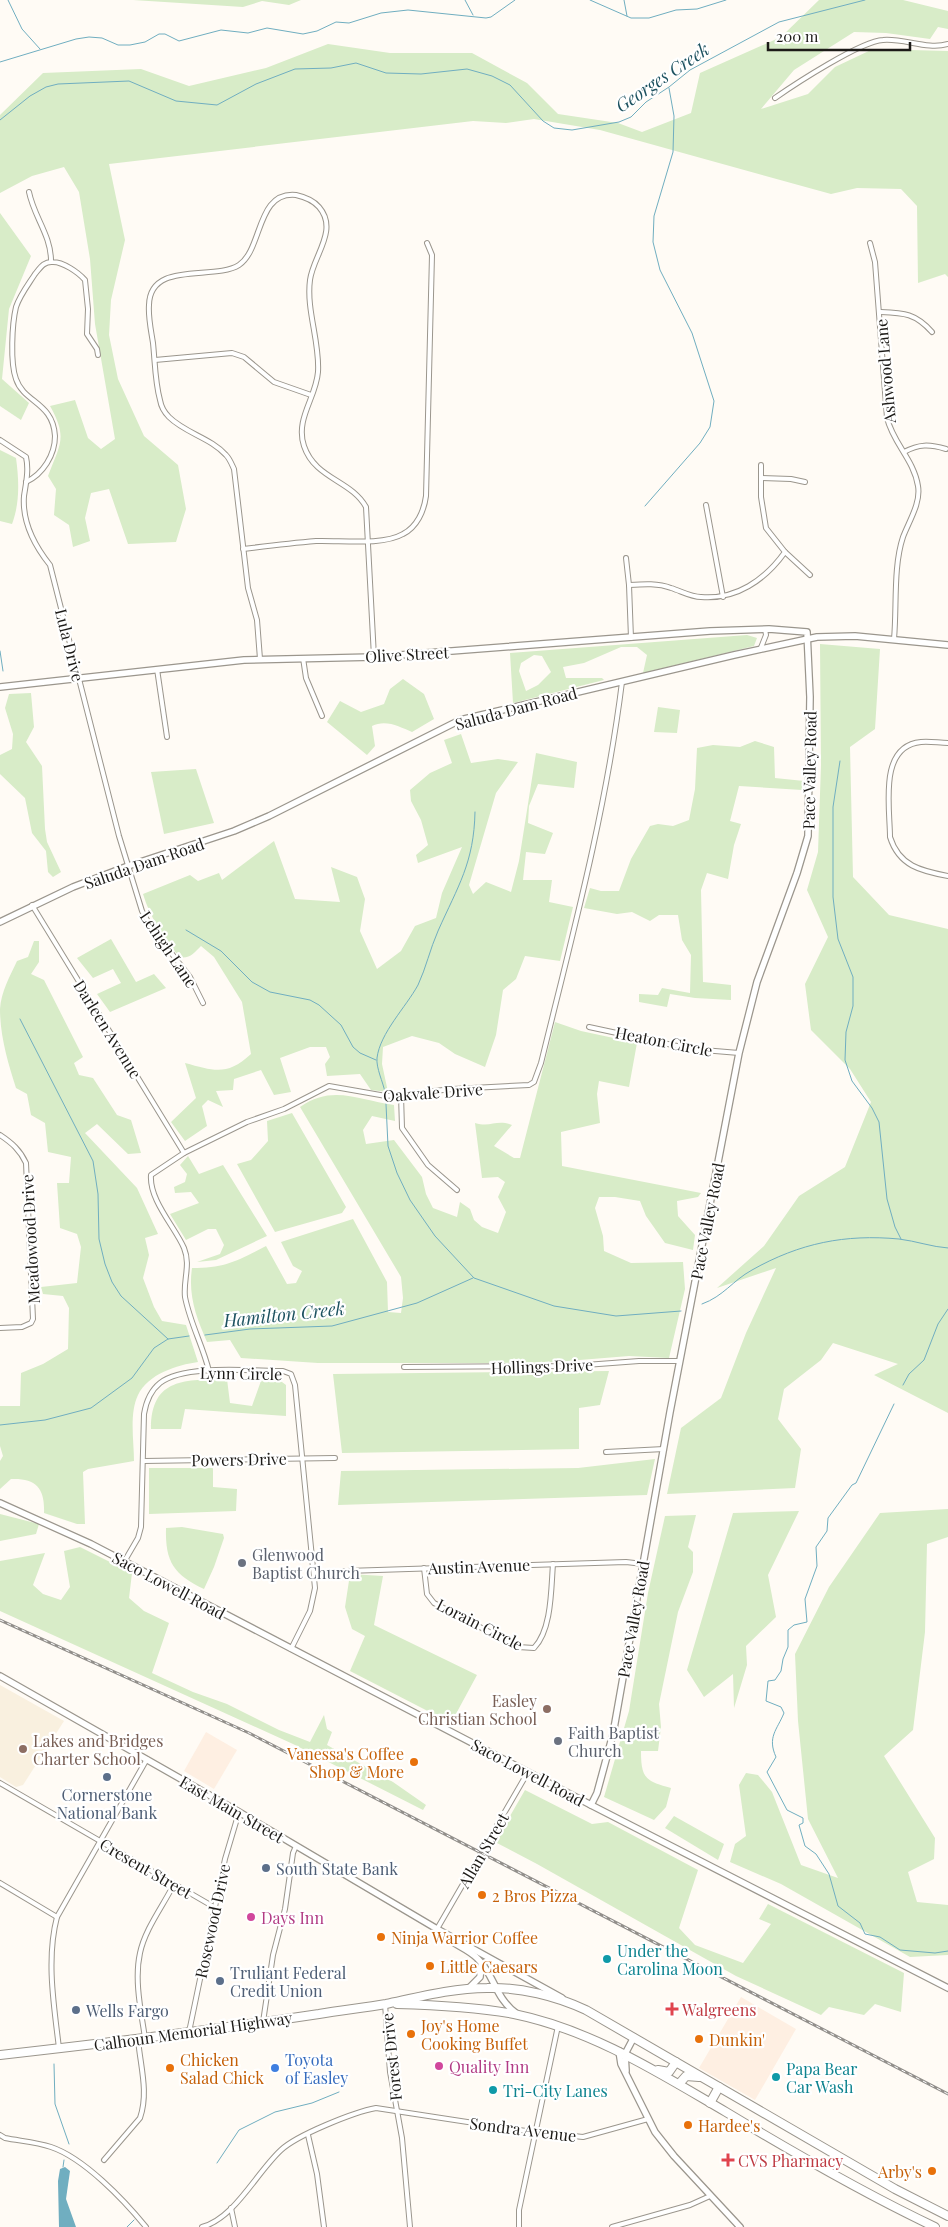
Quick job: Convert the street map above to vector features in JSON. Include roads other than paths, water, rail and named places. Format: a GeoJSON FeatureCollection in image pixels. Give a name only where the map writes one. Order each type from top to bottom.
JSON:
{"type":"FeatureCollection","features":[{"type":"Feature","properties":{"kind":"highway","name":"Calhoun Memorial Highway"},"geometry":{"type":"LineString","coordinates":[[0,2054],[263,2022],[385,2004],[468,1989],[495,1988],[541,1994],[575,2005],[634,2037],[871,2175],[948,2216]]}},
{"type":"Feature","properties":{"kind":"highway","name":"Calhoun Memorial Highway"},"geometry":{"type":"LineString","coordinates":[[385,2004],[456,2007],[519,2015],[558,2026],[622,2053],[654,2070],[862,2190],[935,2227]]}},
{"type":"Feature","properties":{"kind":"highway"},"geometry":{"type":"LineString","coordinates":[[654,2070],[669,2072],[676,2062]]}},
{"type":"Feature","properties":{"kind":"highway"},"geometry":{"type":"LineString","coordinates":[[679,2084],[686,2076],[706,2079]]}},
{"type":"Feature","properties":{"kind":"highway"},"geometry":{"type":"LineString","coordinates":[[710,2103],[719,2087]]}},
{"type":"Feature","properties":{"kind":"highway"},"geometry":{"type":"LineString","coordinates":[[862,2190],[871,2175]]}},
{"type":"Feature","properties":{"kind":"street"},"geometry":{"type":"LineString","coordinates":[[775,98],[805,78],[868,44],[882,40],[932,45],[948,44]]}},
{"type":"Feature","properties":{"kind":"street"},"geometry":{"type":"LineString","coordinates":[[29,192],[32,207],[47,235],[51,247],[51,261]]}},
{"type":"Feature","properties":{"kind":"street"},"geometry":{"type":"LineString","coordinates":[[260,659],[259,635],[248,588],[234,469],[226,456],[167,416],[160,401],[148,304],[155,288],[170,276],[227,271],[240,264],[249,252],[267,209],[278,200],[287,196],[299,196],[314,202],[320,209],[326,227],[322,250],[310,282],[318,370],[302,422],[304,447],[309,456],[325,474],[362,498],[368,514],[374,657]]}},
{"type":"Feature","properties":{"kind":"street"},"geometry":{"type":"LineString","coordinates":[[243,549],[316,541],[394,538],[412,528],[424,506],[432,255],[427,243]]}},
{"type":"Feature","properties":{"kind":"street","name":"Ashwood Lane"},"geometry":{"type":"LineString","coordinates":[[870,243],[875,262],[887,418],[895,441],[904,452],[915,474],[919,496],[902,539],[898,561],[894,639]]}},
{"type":"Feature","properties":{"kind":"street"},"geometry":{"type":"LineString","coordinates":[[26,482],[31,480],[50,460],[55,439],[50,417],[19,386],[15,378],[13,344],[16,308],[25,289],[43,264],[51,261],[66,266],[85,280],[88,309],[87,334],[97,349],[98,355]]}},
{"type":"Feature","properties":{"kind":"street"},"geometry":{"type":"LineString","coordinates":[[879,312],[897,313],[921,320],[932,332]]}},
{"type":"Feature","properties":{"kind":"street"},"geometry":{"type":"LineString","coordinates":[[155,360],[232,353],[244,357],[274,382],[311,394]]}},
{"type":"Feature","properties":{"kind":"street","name":"Lula Drive"},"geometry":{"type":"LineString","coordinates":[[0,440],[26,457],[28,467],[24,505],[27,524],[32,537],[50,565],[128,866]]}},
{"type":"Feature","properties":{"kind":"street"},"geometry":{"type":"LineString","coordinates":[[904,452],[916,446],[927,444],[946,450]]}},
{"type":"Feature","properties":{"kind":"street"},"geometry":{"type":"LineString","coordinates":[[761,465],[760,497],[766,528],[785,552],[810,575]]}},
{"type":"Feature","properties":{"kind":"street"},"geometry":{"type":"LineString","coordinates":[[761,478],[791,478],[805,482]]}},
{"type":"Feature","properties":{"kind":"street"},"geometry":{"type":"LineString","coordinates":[[706,505],[723,597]]}},
{"type":"Feature","properties":{"kind":"street"},"geometry":{"type":"LineString","coordinates":[[629,585],[656,584],[700,598],[723,597],[750,587],[785,552]]}},
{"type":"Feature","properties":{"kind":"street"},"geometry":{"type":"LineString","coordinates":[[626,558],[631,638]]}},
{"type":"Feature","properties":{"kind":"street"},"geometry":{"type":"LineString","coordinates":[[760,650],[766,635],[765,629]]}},
{"type":"Feature","properties":{"kind":"street","name":"Olive Street"},"geometry":{"type":"LineString","coordinates":[[0,687],[157,668],[260,659],[374,657],[765,629],[803,630],[807,632],[808,638]]}},
{"type":"Feature","properties":{"kind":"street","name":"Saluda Dam Road"},"geometry":{"type":"LineString","coordinates":[[0,922],[32,905],[128,866],[234,831],[269,816],[460,720],[808,638],[836,636],[894,639],[948,645]]}},
{"type":"Feature","properties":{"kind":"street","name":"Pace Valley Road"},"geometry":{"type":"LineString","coordinates":[[591,1806],[597,1793],[613,1734],[680,1361],[739,1054],[757,982],[797,873],[808,836],[810,799],[808,638]]}},
{"type":"Feature","properties":{"kind":"street"},"geometry":{"type":"LineString","coordinates":[[303,658],[306,678],[322,716]]}},
{"type":"Feature","properties":{"kind":"street"},"geometry":{"type":"LineString","coordinates":[[157,668],[167,737]]}},
{"type":"Feature","properties":{"kind":"street","name":"Oakvale Drive"},"geometry":{"type":"LineString","coordinates":[[210,1371],[185,1295],[188,1260],[184,1248],[166,1219],[151,1175],[184,1153],[247,1122],[284,1109],[329,1086],[370,1095],[401,1096],[453,1089],[529,1086],[534,1082],[541,1063],[590,858],[616,730],[622,682]]}},
{"type":"Feature","properties":{"kind":"street"},"geometry":{"type":"LineString","coordinates":[[948,743],[920,742],[909,746],[896,755],[890,775],[890,837],[898,855],[911,866],[948,876]]}},
{"type":"Feature","properties":{"kind":"street","name":"Lehigh Lane"},"geometry":{"type":"LineString","coordinates":[[128,866],[142,911],[151,927],[190,977],[203,1003]]}},
{"type":"Feature","properties":{"kind":"street","name":"Darleen Avenue"},"geometry":{"type":"LineString","coordinates":[[32,905],[184,1153]]}},
{"type":"Feature","properties":{"kind":"street","name":"Heaton Circle"},"geometry":{"type":"LineString","coordinates":[[589,1026],[691,1048],[739,1054]]}},
{"type":"Feature","properties":{"kind":"street"},"geometry":{"type":"LineString","coordinates":[[401,1096],[402,1128],[428,1165],[458,1190]]}},
{"type":"Feature","properties":{"kind":"street","name":"Meadowood Drive"},"geometry":{"type":"LineString","coordinates":[[0,1135],[22,1153],[26,1164],[33,1319],[31,1324],[22,1327],[0,1328]]}},
{"type":"Feature","properties":{"kind":"street","name":"Hollings Drive"},"geometry":{"type":"LineString","coordinates":[[404,1367],[572,1366],[639,1361],[680,1361]]}},
{"type":"Feature","properties":{"kind":"street","name":"Lynn Circle"},"geometry":{"type":"LineString","coordinates":[[124,1562],[138,1538],[141,1527],[144,1414],[147,1400],[153,1390],[169,1378],[189,1372],[283,1370],[291,1374],[295,1385],[315,1572],[315,1588],[310,1611],[291,1649]]}},
{"type":"Feature","properties":{"kind":"street"},"geometry":{"type":"LineString","coordinates":[[606,1452],[664,1449]]}},
{"type":"Feature","properties":{"kind":"street","name":"Powers Drive"},"geometry":{"type":"LineString","coordinates":[[144,1461],[335,1458]]}},
{"type":"Feature","properties":{"kind":"street","name":"Saco Lowell Road"},"geometry":{"type":"LineString","coordinates":[[0,1503],[66,1532],[591,1806],[948,1988]]}},
{"type":"Feature","properties":{"kind":"street","name":"Austin Avenue"},"geometry":{"type":"LineString","coordinates":[[315,1572],[626,1562],[643,1564]]}},
{"type":"Feature","properties":{"kind":"street","name":"Lorain Circle"},"geometry":{"type":"LineString","coordinates":[[424,1568],[427,1594],[434,1603],[518,1647],[528,1649],[534,1648],[542,1635],[552,1592],[553,1564]]}},
{"type":"Feature","properties":{"kind":"street","name":"East Main Street"},"geometry":{"type":"LineString","coordinates":[[0,1676],[239,1812],[437,1929],[575,2005]]}},
{"type":"Feature","properties":{"kind":"street"},"geometry":{"type":"LineString","coordinates":[[60,2048],[53,1990],[52,1945],[57,1917],[147,1759]]}},
{"type":"Feature","properties":{"kind":"street","name":"Allan Street"},"geometry":{"type":"LineString","coordinates":[[437,1929],[528,1772]]}},
{"type":"Feature","properties":{"kind":"street","name":"Cresent Street"},"geometry":{"type":"LineString","coordinates":[[0,1783],[214,1907]]}},
{"type":"Feature","properties":{"kind":"street","name":"Rosewood Drive"},"geometry":{"type":"LineString","coordinates":[[189,2032],[214,1907],[225,1859],[239,1812]]}},
{"type":"Feature","properties":{"kind":"street"},"geometry":{"type":"LineString","coordinates":[[263,2022],[273,1954],[284,1918],[293,1853],[296,1846]]}},
{"type":"Feature","properties":{"kind":"street"},"geometry":{"type":"LineString","coordinates":[[0,1883],[57,1917]]}},
{"type":"Feature","properties":{"kind":"street"},"geometry":{"type":"LineString","coordinates":[[104,2160],[140,2118],[143,2110],[144,2093],[138,1983],[140,1954],[149,1930],[174,1884]]}},
{"type":"Feature","properties":{"kind":"street","name":"East Main Street"},"geometry":{"type":"LineString","coordinates":[[437,1929],[448,1940],[478,1959],[503,2002],[519,2015]]}},
{"type":"Feature","properties":{"kind":"street"},"geometry":{"type":"LineString","coordinates":[[468,1989],[480,1977],[482,1968],[478,1959]]}},
{"type":"Feature","properties":{"kind":"street","name":"Forest Drive"},"geometry":{"type":"LineString","coordinates":[[202,2227],[218,2220],[231,2208],[281,2150],[334,2122],[367,2110],[376,2108],[397,2112],[390,2072],[385,2004]]}},
{"type":"Feature","properties":{"kind":"street"},"geometry":{"type":"LineString","coordinates":[[519,2227],[519,2210],[558,2026]]}},
{"type":"Feature","properties":{"kind":"street"},"geometry":{"type":"LineString","coordinates":[[634,2037],[622,2053],[621,2064],[648,2119],[674,2156],[740,2227]]}},
{"type":"Feature","properties":{"kind":"street"},"geometry":{"type":"LineString","coordinates":[[397,2112],[402,2138],[410,2227]]}},
{"type":"Feature","properties":{"kind":"street","name":"Sondra Avenue"},"geometry":{"type":"LineString","coordinates":[[397,2112],[583,2137],[648,2119]]}},
{"type":"Feature","properties":{"kind":"street"},"geometry":{"type":"LineString","coordinates":[[0,2135],[5,2138],[52,2147],[76,2160],[117,2196],[146,2227]]}},
{"type":"Feature","properties":{"kind":"street"},"geometry":{"type":"LineString","coordinates":[[308,2135],[317,2174],[324,2227]]}},
{"type":"Feature","properties":{"kind":"street"},"geometry":{"type":"LineString","coordinates":[[612,2227],[690,2205],[710,2196]]}},
{"type":"Feature","properties":{"kind":"street"},"geometry":{"type":"LineString","coordinates":[[231,2208],[234,2227]]}},
{"type":"Feature","properties":{"kind":"water"},"geometry":{"type":"Polygon","coordinates":[[[65,2167],[70,2171],[66,2199],[76,2227],[59,2227],[58,2181],[60,2169],[65,2167]]]}},
{"type":"Feature","properties":{"kind":"waterway"},"geometry":{"type":"LineString","coordinates":[[8,0],[22,29],[40,49]]}},
{"type":"Feature","properties":{"kind":"waterway"},"geometry":{"type":"LineString","coordinates":[[465,0],[473,15]]}},
{"type":"Feature","properties":{"kind":"waterway"},"geometry":{"type":"LineString","coordinates":[[0,62],[76,39],[89,37],[102,38],[118,45],[130,45],[145,42],[159,34],[165,34],[179,41],[221,30],[248,33],[267,28],[303,34],[317,31],[336,22],[349,23],[381,13],[408,10],[486,18],[491,17],[515,0]]}},
{"type":"Feature","properties":{"kind":"waterway"},"geometry":{"type":"LineString","coordinates":[[590,0],[631,18],[649,18],[676,10],[697,9],[726,0]]}},
{"type":"Feature","properties":{"kind":"waterway"},"geometry":{"type":"LineString","coordinates":[[624,0],[627,16]]}},
{"type":"Feature","properties":{"kind":"waterway","name":"Georges Creek"},"geometry":{"type":"LineString","coordinates":[[0,120],[30,96],[46,87],[58,84],[129,81],[176,101],[217,105],[256,84],[295,69],[331,68],[356,63],[386,73],[421,74],[467,69],[492,76],[510,85],[543,121],[554,128],[572,130],[619,122],[631,117],[646,102],[690,70],[779,22],[865,0]]}},
{"type":"Feature","properties":{"kind":"waterway"},"geometry":{"type":"LineString","coordinates":[[645,506],[700,443],[710,427],[714,401],[692,333],[660,270],[653,242],[654,216],[673,152],[674,116],[669,88]]}},
{"type":"Feature","properties":{"kind":"waterway"},"geometry":{"type":"LineString","coordinates":[[0,651],[3,671]]}},
{"type":"Feature","properties":{"kind":"waterway"},"geometry":{"type":"LineString","coordinates":[[840,761],[833,807],[833,897],[838,939],[853,977],[853,1006],[846,1032],[845,1060],[852,1081],[872,1108],[879,1122],[887,1199],[895,1227],[901,1239]]}},
{"type":"Feature","properties":{"kind":"waterway"},"geometry":{"type":"LineString","coordinates":[[385,1092],[377,1062],[379,1049],[388,1030],[418,985],[435,938],[464,874],[472,846],[475,812]]}},
{"type":"Feature","properties":{"kind":"waterway"},"geometry":{"type":"LineString","coordinates":[[186,930],[221,951],[252,982],[270,992],[310,1000],[319,1005],[341,1025],[353,1047],[360,1053],[376,1060]]}},
{"type":"Feature","properties":{"kind":"waterway","name":"Hamilton Creek"},"geometry":{"type":"LineString","coordinates":[[20,1019],[93,1161],[98,1194],[99,1239],[112,1282],[121,1296],[168,1339]]}},
{"type":"Feature","properties":{"kind":"waterway","name":"Hamilton Creek"},"geometry":{"type":"LineString","coordinates":[[386,1104],[388,1146],[397,1173],[410,1200],[435,1236],[474,1278],[554,1306],[616,1316],[681,1311]]}},
{"type":"Feature","properties":{"kind":"waterway","name":"Hamilton Creek"},"geometry":{"type":"LineString","coordinates":[[702,1304],[716,1297],[752,1270],[788,1253],[823,1242],[841,1239],[879,1238],[899,1239],[948,1248]]}},
{"type":"Feature","properties":{"kind":"waterway","name":"Hamilton Creek"},"geometry":{"type":"LineString","coordinates":[[205,1335],[250,1329],[332,1326],[417,1303],[473,1278]]}},
{"type":"Feature","properties":{"kind":"waterway"},"geometry":{"type":"LineString","coordinates":[[903,1385],[909,1374],[924,1360],[938,1324],[948,1309]]}},
{"type":"Feature","properties":{"kind":"waterway"},"geometry":{"type":"LineString","coordinates":[[0,1425],[45,1420],[91,1408],[132,1378],[154,1348],[168,1339],[189,1336]]}},
{"type":"Feature","properties":{"kind":"waterway"},"geometry":{"type":"LineString","coordinates":[[894,1404],[856,1483],[852,1485],[828,1518],[827,1531],[816,1547],[817,1566],[805,1599],[807,1622],[794,1625],[788,1630],[788,1647],[781,1671],[775,1680],[768,1681],[766,1701],[781,1707],[784,1713],[774,1734],[772,1744],[776,1757],[767,1772],[787,1810],[803,1818],[803,1823],[799,1825],[805,1846],[816,1854],[829,1874],[838,1906],[860,1923],[865,1934],[880,1937],[900,1950],[935,1953],[948,1951]]}},
{"type":"Feature","properties":{"kind":"waterway"},"geometry":{"type":"LineString","coordinates":[[54,2064],[55,2104],[69,2144]]}},
{"type":"Feature","properties":{"kind":"waterway"},"geometry":{"type":"LineString","coordinates":[[217,2163],[239,2130],[275,2112],[312,2103],[339,2092]]}},
{"type":"Feature","properties":{"kind":"waterway"},"geometry":{"type":"LineString","coordinates":[[63,2167],[64,2160]]}},
{"type":"Feature","properties":{"kind":"waterway"},"geometry":{"type":"LineString","coordinates":[[127,2227],[134,2220]]}},
{"type":"Feature","properties":{"kind":"railway"},"geometry":{"type":"LineString","coordinates":[[0,1620],[249,1733],[948,2094]]}},
{"type":"Feature","properties":{"kind":"place","name":"Glenwood Baptist Church"},"geometry":{"type":"Point","coordinates":[242,1563]}},
{"type":"Feature","properties":{"kind":"place","name":"Easley Christian School"},"geometry":{"type":"Point","coordinates":[547,1709]}},
{"type":"Feature","properties":{"kind":"place","name":"Faith Baptist Church"},"geometry":{"type":"Point","coordinates":[558,1741]}},
{"type":"Feature","properties":{"kind":"place","name":"Lakes and Bridges Charter School"},"geometry":{"type":"Point","coordinates":[23,1749]}},
{"type":"Feature","properties":{"kind":"place","name":"Vanessa's Coffee Shop & More"},"geometry":{"type":"Point","coordinates":[414,1762]}},
{"type":"Feature","properties":{"kind":"place","name":"Cornerstone National Bank"},"geometry":{"type":"Point","coordinates":[107,1777]}},
{"type":"Feature","properties":{"kind":"place","name":"South State Bank"},"geometry":{"type":"Point","coordinates":[266,1868]}},
{"type":"Feature","properties":{"kind":"place","name":"2 Bros Pizza"},"geometry":{"type":"Point","coordinates":[482,1895]}},
{"type":"Feature","properties":{"kind":"place","name":"Days Inn"},"geometry":{"type":"Point","coordinates":[251,1917]}},
{"type":"Feature","properties":{"kind":"place","name":"Ninja Warrior Coffee"},"geometry":{"type":"Point","coordinates":[381,1937]}},
{"type":"Feature","properties":{"kind":"place","name":"Under the Carolina Moon"},"geometry":{"type":"Point","coordinates":[607,1959]}},
{"type":"Feature","properties":{"kind":"place","name":"Little Caesars"},"geometry":{"type":"Point","coordinates":[430,1966]}},
{"type":"Feature","properties":{"kind":"place","name":"Truliant Federal Credit Union"},"geometry":{"type":"Point","coordinates":[220,1981]}},
{"type":"Feature","properties":{"kind":"place","name":"Walgreens"},"geometry":{"type":"Point","coordinates":[672,2009]}},
{"type":"Feature","properties":{"kind":"place","name":"Wells Fargo"},"geometry":{"type":"Point","coordinates":[76,2010]}},
{"type":"Feature","properties":{"kind":"place","name":"Joy's Home Cooking Buffet"},"geometry":{"type":"Point","coordinates":[411,2034]}},
{"type":"Feature","properties":{"kind":"place","name":"Dunkin'"},"geometry":{"type":"Point","coordinates":[699,2039]}},
{"type":"Feature","properties":{"kind":"place","name":"Quality Inn"},"geometry":{"type":"Point","coordinates":[439,2066]}},
{"type":"Feature","properties":{"kind":"place","name":"Chicken Salad Chick"},"geometry":{"type":"Point","coordinates":[170,2068]}},
{"type":"Feature","properties":{"kind":"place","name":"Toyota of Easley"},"geometry":{"type":"Point","coordinates":[275,2068]}},
{"type":"Feature","properties":{"kind":"place","name":"Papa Bear Car Wash"},"geometry":{"type":"Point","coordinates":[776,2077]}},
{"type":"Feature","properties":{"kind":"place","name":"Tri-City Lanes"},"geometry":{"type":"Point","coordinates":[493,2090]}},
{"type":"Feature","properties":{"kind":"place","name":"Hardee's"},"geometry":{"type":"Point","coordinates":[688,2125]}},
{"type":"Feature","properties":{"kind":"place","name":"CVS Pharmacy"},"geometry":{"type":"Point","coordinates":[728,2160]}},
{"type":"Feature","properties":{"kind":"place","name":"Arby's"},"geometry":{"type":"Point","coordinates":[932,2171]}}]}
